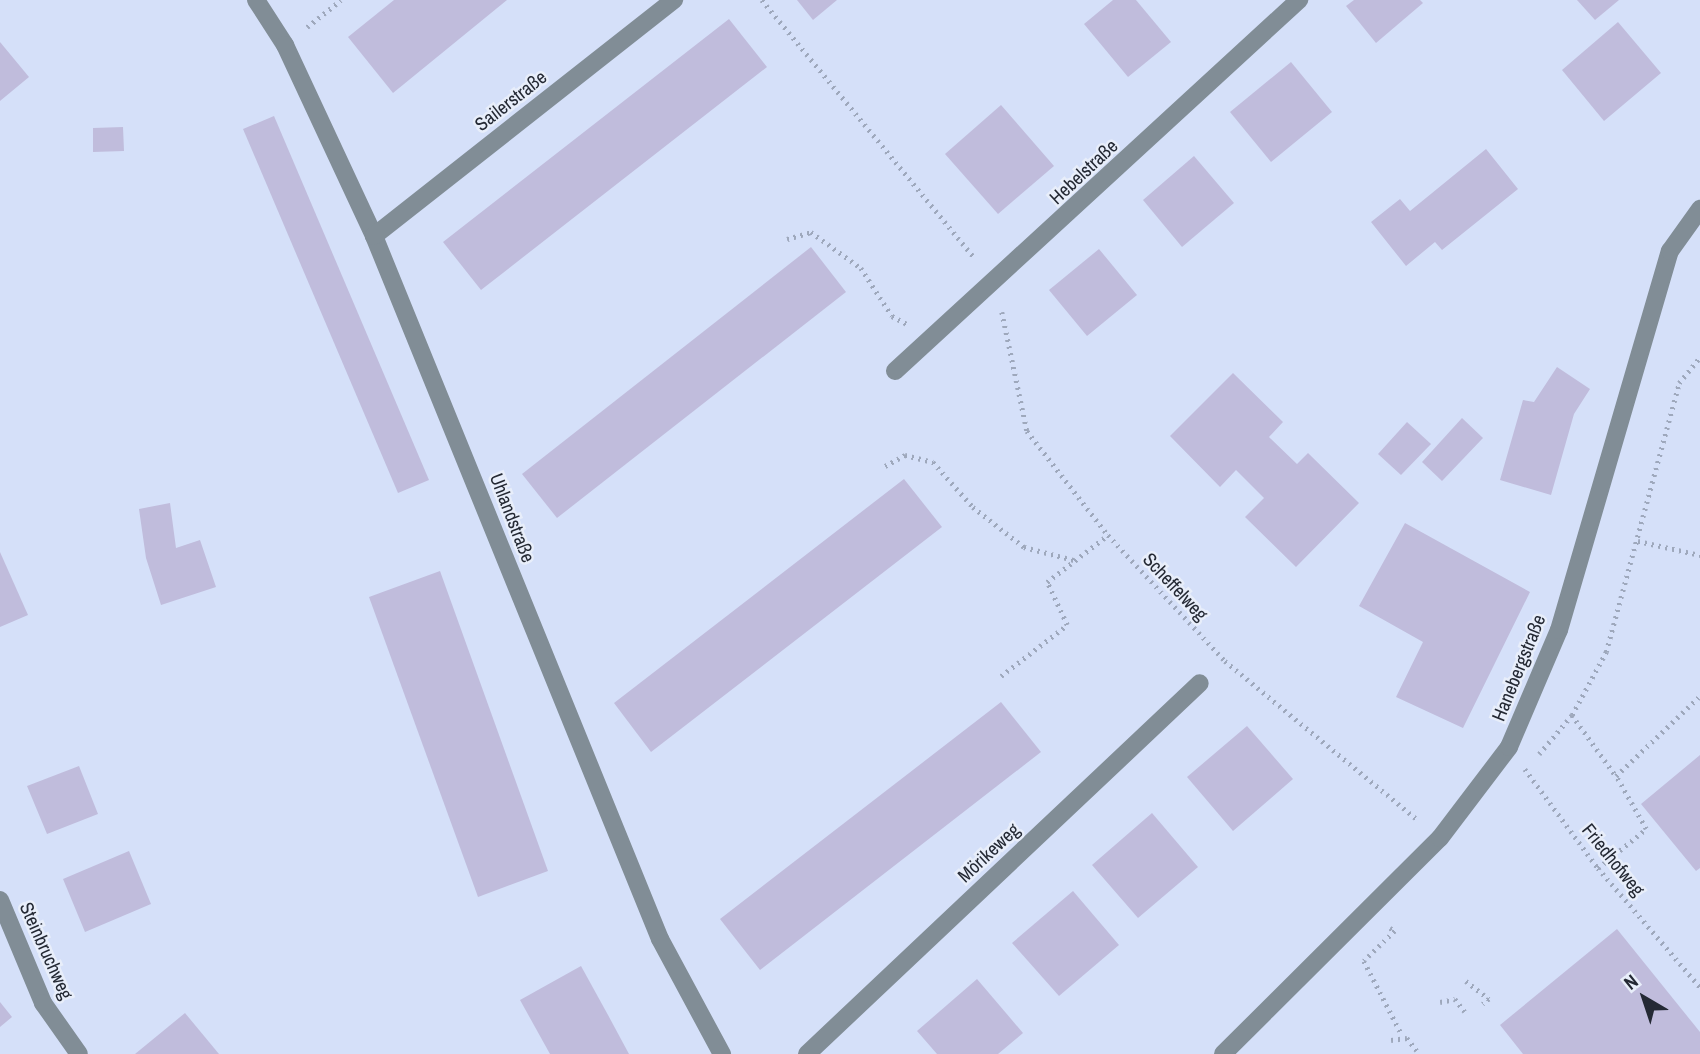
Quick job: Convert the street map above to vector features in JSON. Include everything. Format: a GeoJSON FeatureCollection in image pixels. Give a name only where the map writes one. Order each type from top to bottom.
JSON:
{"type":"FeatureCollection","features":[{"type":"Feature","properties":{"kind":"street","name":"Uhlandstraße"},"geometry":{"type":"LineString","coordinates":[[256,0],[285,45],[374,236],[660,939],[722,1054]]}},
{"type":"Feature","properties":{"kind":"street","name":"Sailerstraße"},"geometry":{"type":"LineString","coordinates":[[374,236],[674,0]]}},
{"type":"Feature","properties":{"kind":"street","name":"Hebelstraße"},"geometry":{"type":"LineString","coordinates":[[895,371],[1299,0]]}},
{"type":"Feature","properties":{"kind":"street","name":"Hanebergstraße"},"geometry":{"type":"LineString","coordinates":[[1223,1054],[1440,838],[1509,747],[1559,630],[1670,251],[1700,209]]}},
{"type":"Feature","properties":{"kind":"street","name":"Mörikeweg"},"geometry":{"type":"LineString","coordinates":[[807,1054],[1200,683]]}},
{"type":"Feature","properties":{"kind":"street","name":"Steinbruchweg"},"geometry":{"type":"LineString","coordinates":[[0,900],[43,1003],[79,1054]]}},
{"type":"Feature","properties":{"kind":"path"},"geometry":{"type":"LineString","coordinates":[[285,45],[341,0]]}},
{"type":"Feature","properties":{"kind":"path"},"geometry":{"type":"LineString","coordinates":[[762,0],[995,282]]}},
{"type":"Feature","properties":{"kind":"path"},"geometry":{"type":"LineString","coordinates":[[788,239],[811,232],[861,268],[892,316],[933,338]]}},
{"type":"Feature","properties":{"kind":"path","name":"Scheffelweg"},"geometry":{"type":"LineString","coordinates":[[995,282],[1027,430],[1108,535],[1224,661],[1440,838]]}},
{"type":"Feature","properties":{"kind":"path"},"geometry":{"type":"LineString","coordinates":[[1509,747],[1537,756],[1572,715],[1606,652],[1679,383],[1700,357]]}},
{"type":"Feature","properties":{"kind":"path"},"geometry":{"type":"LineString","coordinates":[[885,466],[905,455],[933,462],[973,507],[1024,547],[1074,560]]}},
{"type":"Feature","properties":{"kind":"path"},"geometry":{"type":"LineString","coordinates":[[1000,676],[1067,625],[1047,582],[1108,535]]}},
{"type":"Feature","properties":{"kind":"path"},"geometry":{"type":"LineString","coordinates":[[1638,541],[1700,555]]}},
{"type":"Feature","properties":{"kind":"path"},"geometry":{"type":"LineString","coordinates":[[1616,776],[1700,696]]}},
{"type":"Feature","properties":{"kind":"path"},"geometry":{"type":"LineString","coordinates":[[1572,715],[1616,776],[1646,829],[1598,868]]}},
{"type":"Feature","properties":{"kind":"path","name":"Friedhofweg"},"geometry":{"type":"LineString","coordinates":[[1509,747],[1598,868],[1700,987]]}},
{"type":"Feature","properties":{"kind":"path"},"geometry":{"type":"LineString","coordinates":[[1364,961],[1401,1033]]}},
{"type":"Feature","properties":{"kind":"path"},"geometry":{"type":"LineString","coordinates":[[1466,981],[1489,999],[1483,1004]]}},
{"type":"Feature","properties":{"kind":"path"},"geometry":{"type":"LineString","coordinates":[[1440,1002],[1455,999],[1465,1012]]}},
{"type":"Feature","properties":{"kind":"path"},"geometry":{"type":"LineString","coordinates":[[1391,1040],[1407,1038],[1417,1051]]}},
{"type":"Feature","properties":{"kind":"building"},"geometry":{"type":"Polygon","coordinates":[[[394,0],[507,0],[393,93],[348,37],[394,0]]]}},
{"type":"Feature","properties":{"kind":"building"},"geometry":{"type":"Polygon","coordinates":[[[797,0],[837,0],[813,20],[797,0]]]}},
{"type":"Feature","properties":{"kind":"building"},"geometry":{"type":"Polygon","coordinates":[[[1113,0],[1136,0],[1171,42],[1128,77],[1084,24],[1113,0]]]}},
{"type":"Feature","properties":{"kind":"building"},"geometry":{"type":"Polygon","coordinates":[[[1354,0],[1420,0],[1423,3],[1376,43],[1346,6],[1354,0]]]}},
{"type":"Feature","properties":{"kind":"building"},"geometry":{"type":"Polygon","coordinates":[[[1577,0],[1619,0],[1595,20],[1577,0]]]}},
{"type":"Feature","properties":{"kind":"building"},"geometry":{"type":"Polygon","coordinates":[[[729,19],[767,67],[481,290],[443,242],[729,19]]]}},
{"type":"Feature","properties":{"kind":"building"},"geometry":{"type":"Polygon","coordinates":[[[1618,22],[1661,73],[1604,121],[1562,70],[1618,22]]]}},
{"type":"Feature","properties":{"kind":"building"},"geometry":{"type":"Polygon","coordinates":[[[0,42],[29,77],[0,101],[0,42]]]}},
{"type":"Feature","properties":{"kind":"building"},"geometry":{"type":"Polygon","coordinates":[[[1291,62],[1332,112],[1271,162],[1230,112],[1291,62]]]}},
{"type":"Feature","properties":{"kind":"building"},"geometry":{"type":"Polygon","coordinates":[[[1001,105],[1054,166],[998,214],[945,154],[1001,105]]]}},
{"type":"Feature","properties":{"kind":"building"},"geometry":{"type":"Polygon","coordinates":[[[274,116],[429,480],[398,493],[243,129],[274,116]]]}},
{"type":"Feature","properties":{"kind":"building"},"geometry":{"type":"Polygon","coordinates":[[[123,127],[124,151],[93,152],[93,128],[123,127]]]}},
{"type":"Feature","properties":{"kind":"building"},"geometry":{"type":"Polygon","coordinates":[[[1486,149],[1518,189],[1442,250],[1435,242],[1406,266],[1371,222],[1400,199],[1410,211],[1486,149]]]}},
{"type":"Feature","properties":{"kind":"building"},"geometry":{"type":"Polygon","coordinates":[[[1194,156],[1234,203],[1182,247],[1143,200],[1194,156]]]}},
{"type":"Feature","properties":{"kind":"building"},"geometry":{"type":"Polygon","coordinates":[[[811,247],[846,292],[557,518],[522,474],[811,247]]]}},
{"type":"Feature","properties":{"kind":"building"},"geometry":{"type":"Polygon","coordinates":[[[1099,249],[1137,295],[1087,336],[1049,290],[1099,249]]]}},
{"type":"Feature","properties":{"kind":"building"},"geometry":{"type":"Polygon","coordinates":[[[1557,367],[1590,389],[1574,414],[1551,495],[1500,480],[1523,400],[1534,402],[1557,367]]]}},
{"type":"Feature","properties":{"kind":"building"},"geometry":{"type":"Polygon","coordinates":[[[1233,373],[1283,422],[1269,437],[1297,464],[1308,453],[1359,503],[1296,567],[1245,517],[1264,498],[1236,470],[1220,487],[1170,436],[1233,373]]]}},
{"type":"Feature","properties":{"kind":"building"},"geometry":{"type":"Polygon","coordinates":[[[1462,418],[1483,438],[1442,481],[1422,462],[1462,418]]]}},
{"type":"Feature","properties":{"kind":"building"},"geometry":{"type":"Polygon","coordinates":[[[1407,422],[1431,444],[1401,475],[1378,454],[1407,422]]]}},
{"type":"Feature","properties":{"kind":"building"},"geometry":{"type":"Polygon","coordinates":[[[904,479],[942,527],[651,752],[614,703],[904,479]]]}},
{"type":"Feature","properties":{"kind":"building"},"geometry":{"type":"Polygon","coordinates":[[[170,503],[176,548],[200,540],[216,587],[161,605],[146,558],[139,509],[170,503]]]}},
{"type":"Feature","properties":{"kind":"building"},"geometry":{"type":"Polygon","coordinates":[[[1405,523],[1530,592],[1463,728],[1396,697],[1423,642],[1359,606],[1405,523]]]}},
{"type":"Feature","properties":{"kind":"building"},"geometry":{"type":"Polygon","coordinates":[[[0,552],[28,615],[0,627],[0,552]]]}},
{"type":"Feature","properties":{"kind":"building"},"geometry":{"type":"Polygon","coordinates":[[[440,571],[548,871],[478,897],[369,597],[440,571]]]}},
{"type":"Feature","properties":{"kind":"building"},"geometry":{"type":"Polygon","coordinates":[[[1001,702],[1041,752],[760,970],[720,919],[1001,702]]]}},
{"type":"Feature","properties":{"kind":"building"},"geometry":{"type":"Polygon","coordinates":[[[1247,726],[1293,779],[1233,831],[1187,777],[1247,726]]]}},
{"type":"Feature","properties":{"kind":"building"},"geometry":{"type":"Polygon","coordinates":[[[1700,755],[1700,868],[1696,871],[1641,804],[1700,755]]]}},
{"type":"Feature","properties":{"kind":"building"},"geometry":{"type":"Polygon","coordinates":[[[79,766],[98,814],[47,834],[27,786],[79,766]]]}},
{"type":"Feature","properties":{"kind":"building"},"geometry":{"type":"Polygon","coordinates":[[[1152,813],[1198,867],[1138,918],[1092,865],[1152,813]]]}},
{"type":"Feature","properties":{"kind":"building"},"geometry":{"type":"Polygon","coordinates":[[[129,851],[151,904],[85,932],[63,879],[129,851]]]}},
{"type":"Feature","properties":{"kind":"building"},"geometry":{"type":"Polygon","coordinates":[[[1073,891],[1119,945],[1059,996],[1012,943],[1073,891]]]}},
{"type":"Feature","properties":{"kind":"building"},"geometry":{"type":"Polygon","coordinates":[[[1617,929],[1700,1032],[1700,1054],[1523,1054],[1500,1025],[1617,929]]]}},
{"type":"Feature","properties":{"kind":"building"},"geometry":{"type":"Polygon","coordinates":[[[581,966],[629,1054],[550,1054],[520,1000],[581,966]]]}},
{"type":"Feature","properties":{"kind":"building"},"geometry":{"type":"Polygon","coordinates":[[[977,979],[1023,1033],[998,1054],[937,1054],[917,1031],[977,979]]]}},
{"type":"Feature","properties":{"kind":"building"},"geometry":{"type":"Polygon","coordinates":[[[0,1002],[12,1017],[0,1027],[0,1002]]]}},
{"type":"Feature","properties":{"kind":"building"},"geometry":{"type":"Polygon","coordinates":[[[185,1013],[219,1054],[135,1054],[185,1013]]]}}]}
